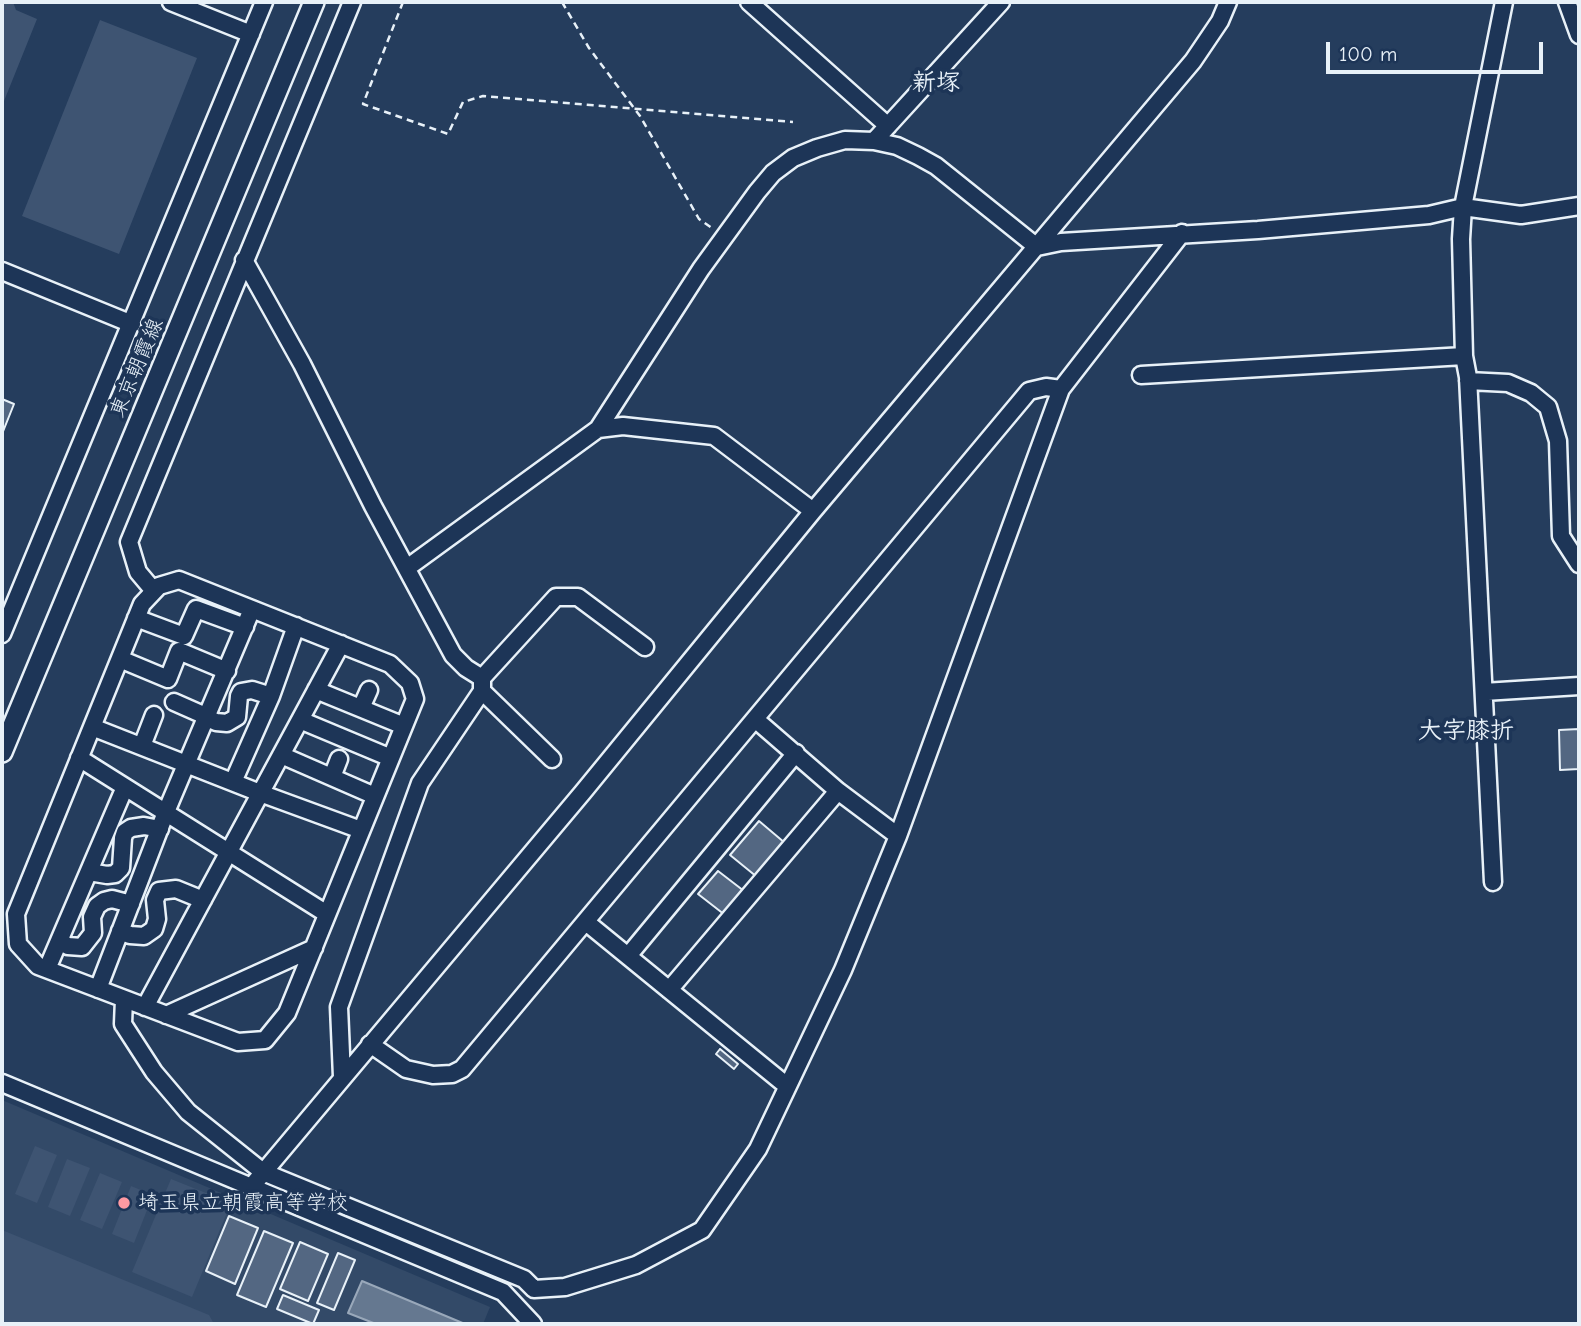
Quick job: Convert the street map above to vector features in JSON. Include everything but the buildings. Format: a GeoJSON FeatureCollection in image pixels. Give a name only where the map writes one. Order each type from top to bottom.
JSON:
{"type":"FeatureCollection","features":[{"type":"Feature","properties":{"kind":"main road","name":"東京朝霞線"},"geometry":{"type":"LineString","coordinates":[[2,752],[314,2]]}},
{"type":"Feature","properties":{"kind":"lane"},"geometry":{"type":"LineString","coordinates":[[171,2],[251,34]]}},
{"type":"Feature","properties":{"kind":"lane"},"geometry":{"type":"LineString","coordinates":[[2,634],[264,2]]}},
{"type":"Feature","properties":{"kind":"lane"},"geometry":{"type":"LineString","coordinates":[[154,591],[138,572],[129,542],[352,2]]}},
{"type":"Feature","properties":{"kind":"lane"},"geometry":{"type":"LineString","coordinates":[[749,2],[888,126]]}},
{"type":"Feature","properties":{"kind":"lane"},"geometry":{"type":"LineString","coordinates":[[874,141],[1001,2]]}},
{"type":"Feature","properties":{"kind":"lane"},"geometry":{"type":"LineString","coordinates":[[252,1186],[583,792],[813,511],[1193,61],[1220,21],[1228,2]]}},
{"type":"Feature","properties":{"kind":"lane"},"geometry":{"type":"LineString","coordinates":[[1493,882],[1468,381],[1464,356],[1461,239],[1463,207],[1504,2]]}},
{"type":"Feature","properties":{"kind":"lane"},"geometry":{"type":"LineString","coordinates":[[1567,2],[1579,34]]}},
{"type":"Feature","properties":{"kind":"lane"},"geometry":{"type":"LineString","coordinates":[[407,568],[598,429],[724,237],[773,173],[793,158],[845,140],[874,141],[897,146],[936,166],[1037,247]]}},
{"type":"Feature","properties":{"kind":"lane"},"geometry":{"type":"LineString","coordinates":[[1037,247],[1061,242],[1258,230],[1429,215],[1463,207],[1521,215],[1579,206]]}},
{"type":"Feature","properties":{"kind":"lane"},"geometry":{"type":"LineString","coordinates":[[124,999],[123,1024],[154,1072],[188,1112],[263,1172],[524,1279],[534,1289],[565,1287],[636,1265],[702,1230],[758,1149],[843,970],[898,836],[1061,389],[1182,233]]}},
{"type":"Feature","properties":{"kind":"lane"},"geometry":{"type":"LineString","coordinates":[[244,260],[302,364],[453,655],[552,759]]}},
{"type":"Feature","properties":{"kind":"lane"},"geometry":{"type":"LineString","coordinates":[[2,271],[132,324]]}},
{"type":"Feature","properties":{"kind":"lane"},"geometry":{"type":"LineString","coordinates":[[1141,375],[1464,356]]}},
{"type":"Feature","properties":{"kind":"lane"},"geometry":{"type":"LineString","coordinates":[[1468,381],[1508,383],[1531,393],[1548,407],[1558,441],[1561,536],[1579,564]]}},
{"type":"Feature","properties":{"kind":"lane"},"geometry":{"type":"LineString","coordinates":[[370,1044],[406,1069],[433,1075],[452,1074],[463,1069],[1028,391],[1046,387],[1061,389]]}},
{"type":"Feature","properties":{"kind":"lane"},"geometry":{"type":"LineString","coordinates":[[598,429],[623,426],[714,436],[813,511]]}},
{"type":"Feature","properties":{"kind":"lane"},"geometry":{"type":"LineString","coordinates":[[179,580],[252,609],[390,664],[410,683],[415,699],[287,1013],[265,1040],[237,1042],[38,966],[18,944],[16,914],[142,604],[159,586],[179,580]]}},
{"type":"Feature","properties":{"kind":"lane"},"geometry":{"type":"LineString","coordinates":[[342,1077],[339,1007],[420,783],[482,685],[556,597],[578,597],[645,647]]}},
{"type":"Feature","properties":{"kind":"lane"},"geometry":{"type":"LineString","coordinates":[[136,618],[184,636],[196,609],[245,627]]}},
{"type":"Feature","properties":{"kind":"lane"},"geometry":{"type":"LineString","coordinates":[[97,989],[166,812],[252,609]]}},
{"type":"Feature","properties":{"kind":"lane"},"geometry":{"type":"LineString","coordinates":[[233,782],[271,696],[296,626]]}},
{"type":"Feature","properties":{"kind":"lane"},"geometry":{"type":"LineString","coordinates":[[145,1007],[341,644]]}},
{"type":"Feature","properties":{"kind":"lane"},"geometry":{"type":"LineString","coordinates":[[120,659],[168,679],[179,651],[227,671]]}},
{"type":"Feature","properties":{"kind":"lane"},"geometry":{"type":"LineString","coordinates":[[1484,692],[1579,686]]}},
{"type":"Feature","properties":{"kind":"lane"},"geometry":{"type":"LineString","coordinates":[[174,702],[216,722],[227,723],[237,717],[241,692],[251,690],[271,696]]}},
{"type":"Feature","properties":{"kind":"lane"},"geometry":{"type":"LineString","coordinates":[[316,690],[358,716],[404,726]]}},
{"type":"Feature","properties":{"kind":"lane"},"geometry":{"type":"LineString","coordinates":[[348,740],[369,690]]}},
{"type":"Feature","properties":{"kind":"lane"},"geometry":{"type":"LineString","coordinates":[[142,746],[154,715]]}},
{"type":"Feature","properties":{"kind":"lane"},"geometry":{"type":"LineString","coordinates":[[755,719],[838,790],[898,836]]}},
{"type":"Feature","properties":{"kind":"lane"},"geometry":{"type":"LineString","coordinates":[[300,720],[391,758]]}},
{"type":"Feature","properties":{"kind":"lane"},"geometry":{"type":"LineString","coordinates":[[92,726],[361,830]]}},
{"type":"Feature","properties":{"kind":"lane"},"geometry":{"type":"LineString","coordinates":[[628,956],[796,753]]}},
{"type":"Feature","properties":{"kind":"lane"},"geometry":{"type":"LineString","coordinates":[[281,755],[375,796]]}},
{"type":"Feature","properties":{"kind":"lane"},"geometry":{"type":"LineString","coordinates":[[79,758],[327,914]]}},
{"type":"Feature","properties":{"kind":"lane"},"geometry":{"type":"LineString","coordinates":[[332,777],[339,758]]}},
{"type":"Feature","properties":{"kind":"lane"},"geometry":{"type":"LineString","coordinates":[[47,969],[125,787]]}},
{"type":"Feature","properties":{"kind":"lane"},"geometry":{"type":"LineString","coordinates":[[669,990],[838,790]]}},
{"type":"Feature","properties":{"kind":"lane"},"geometry":{"type":"LineString","coordinates":[[89,872],[107,876],[121,869],[123,838],[125,832],[131,828],[144,826],[160,829]]}},
{"type":"Feature","properties":{"kind":"lane"},"geometry":{"type":"LineString","coordinates":[[120,931],[144,936],[154,929],[155,900],[159,891],[176,890],[203,900]]}},
{"type":"Feature","properties":{"kind":"lane"},"geometry":{"type":"LineString","coordinates":[[59,941],[68,946],[82,947],[93,933],[92,917],[97,906],[112,899],[131,904]]}},
{"type":"Feature","properties":{"kind":"lane"},"geometry":{"type":"LineString","coordinates":[[586,922],[787,1086]]}},
{"type":"Feature","properties":{"kind":"lane"},"geometry":{"type":"LineString","coordinates":[[166,1015],[314,948]]}},
{"type":"Feature","properties":{"kind":"lane"},"geometry":{"type":"LineString","coordinates":[[2,1083],[503,1292],[529,1320]]}},
{"type":"Feature","properties":{"kind":"lane"},"geometry":{"type":"LineString","coordinates":[[529,1320],[534,1289]]}},
{"type":"Feature","properties":{"kind":"path"},"geometry":{"type":"LineString","coordinates":[[403,2],[363,104],[448,134],[463,102],[483,96],[793,122]]}},
{"type":"Feature","properties":{"kind":"path"},"geometry":{"type":"LineString","coordinates":[[562,2],[589,48],[634,108],[699,219],[724,237]]}},
{"type":"Feature","properties":{"kind":"shaded area"},"geometry":{"type":"Polygon","coordinates":[[[2,2],[13,2],[16,10],[37,19],[2,106],[2,2]]]}},
{"type":"Feature","properties":{"kind":"shaded area"},"geometry":{"type":"Polygon","coordinates":[[[100,20],[197,58],[119,254],[22,216],[100,20]]]}},
{"type":"Feature","properties":{"kind":"shaded area","name":"埼玉県立朝霞高等学校"},"geometry":{"type":"Polygon","coordinates":[[[2,1100],[490,1307],[483,1324],[2,1324],[2,1100]]]}},
{"type":"Feature","properties":{"kind":"shaded area"},"geometry":{"type":"Polygon","coordinates":[[[35,1146],[57,1155],[37,1203],[15,1194],[35,1146]]]}},
{"type":"Feature","properties":{"kind":"shaded area"},"geometry":{"type":"Polygon","coordinates":[[[67,1159],[90,1168],[70,1216],[48,1207],[67,1159]]]}},
{"type":"Feature","properties":{"kind":"shaded area"},"geometry":{"type":"Polygon","coordinates":[[[100,1173],[122,1182],[102,1229],[80,1220],[100,1173]]]}},
{"type":"Feature","properties":{"kind":"shaded area"},"geometry":{"type":"Polygon","coordinates":[[[171,1179],[231,1203],[192,1297],[132,1272],[171,1179]]]}},
{"type":"Feature","properties":{"kind":"shaded area"},"geometry":{"type":"Polygon","coordinates":[[[131,1186],[153,1195],[134,1243],[112,1234],[131,1186]]]}},
{"type":"Feature","properties":{"kind":"shaded area"},"geometry":{"type":"Polygon","coordinates":[[[2,1230],[209,1315],[214,1324],[2,1324],[2,1230]]]}},
{"type":"Feature","properties":{"kind":"shaded area"},"geometry":{"type":"Polygon","coordinates":[[[362,1281],[465,1324],[376,1324],[348,1313],[362,1281]]]}},
{"type":"Feature","properties":{"kind":"place","name":"埼玉県立朝霞高等学校"},"geometry":{"type":"Point","coordinates":[124,1203]}},
{"type":"Feature","properties":{"kind":"district","name":"新塚"},"geometry":{"type":"Point","coordinates":[936,83]}},
{"type":"Feature","properties":{"kind":"district","name":"大字膝折"},"geometry":{"type":"Point","coordinates":[1466,731]}}]}
